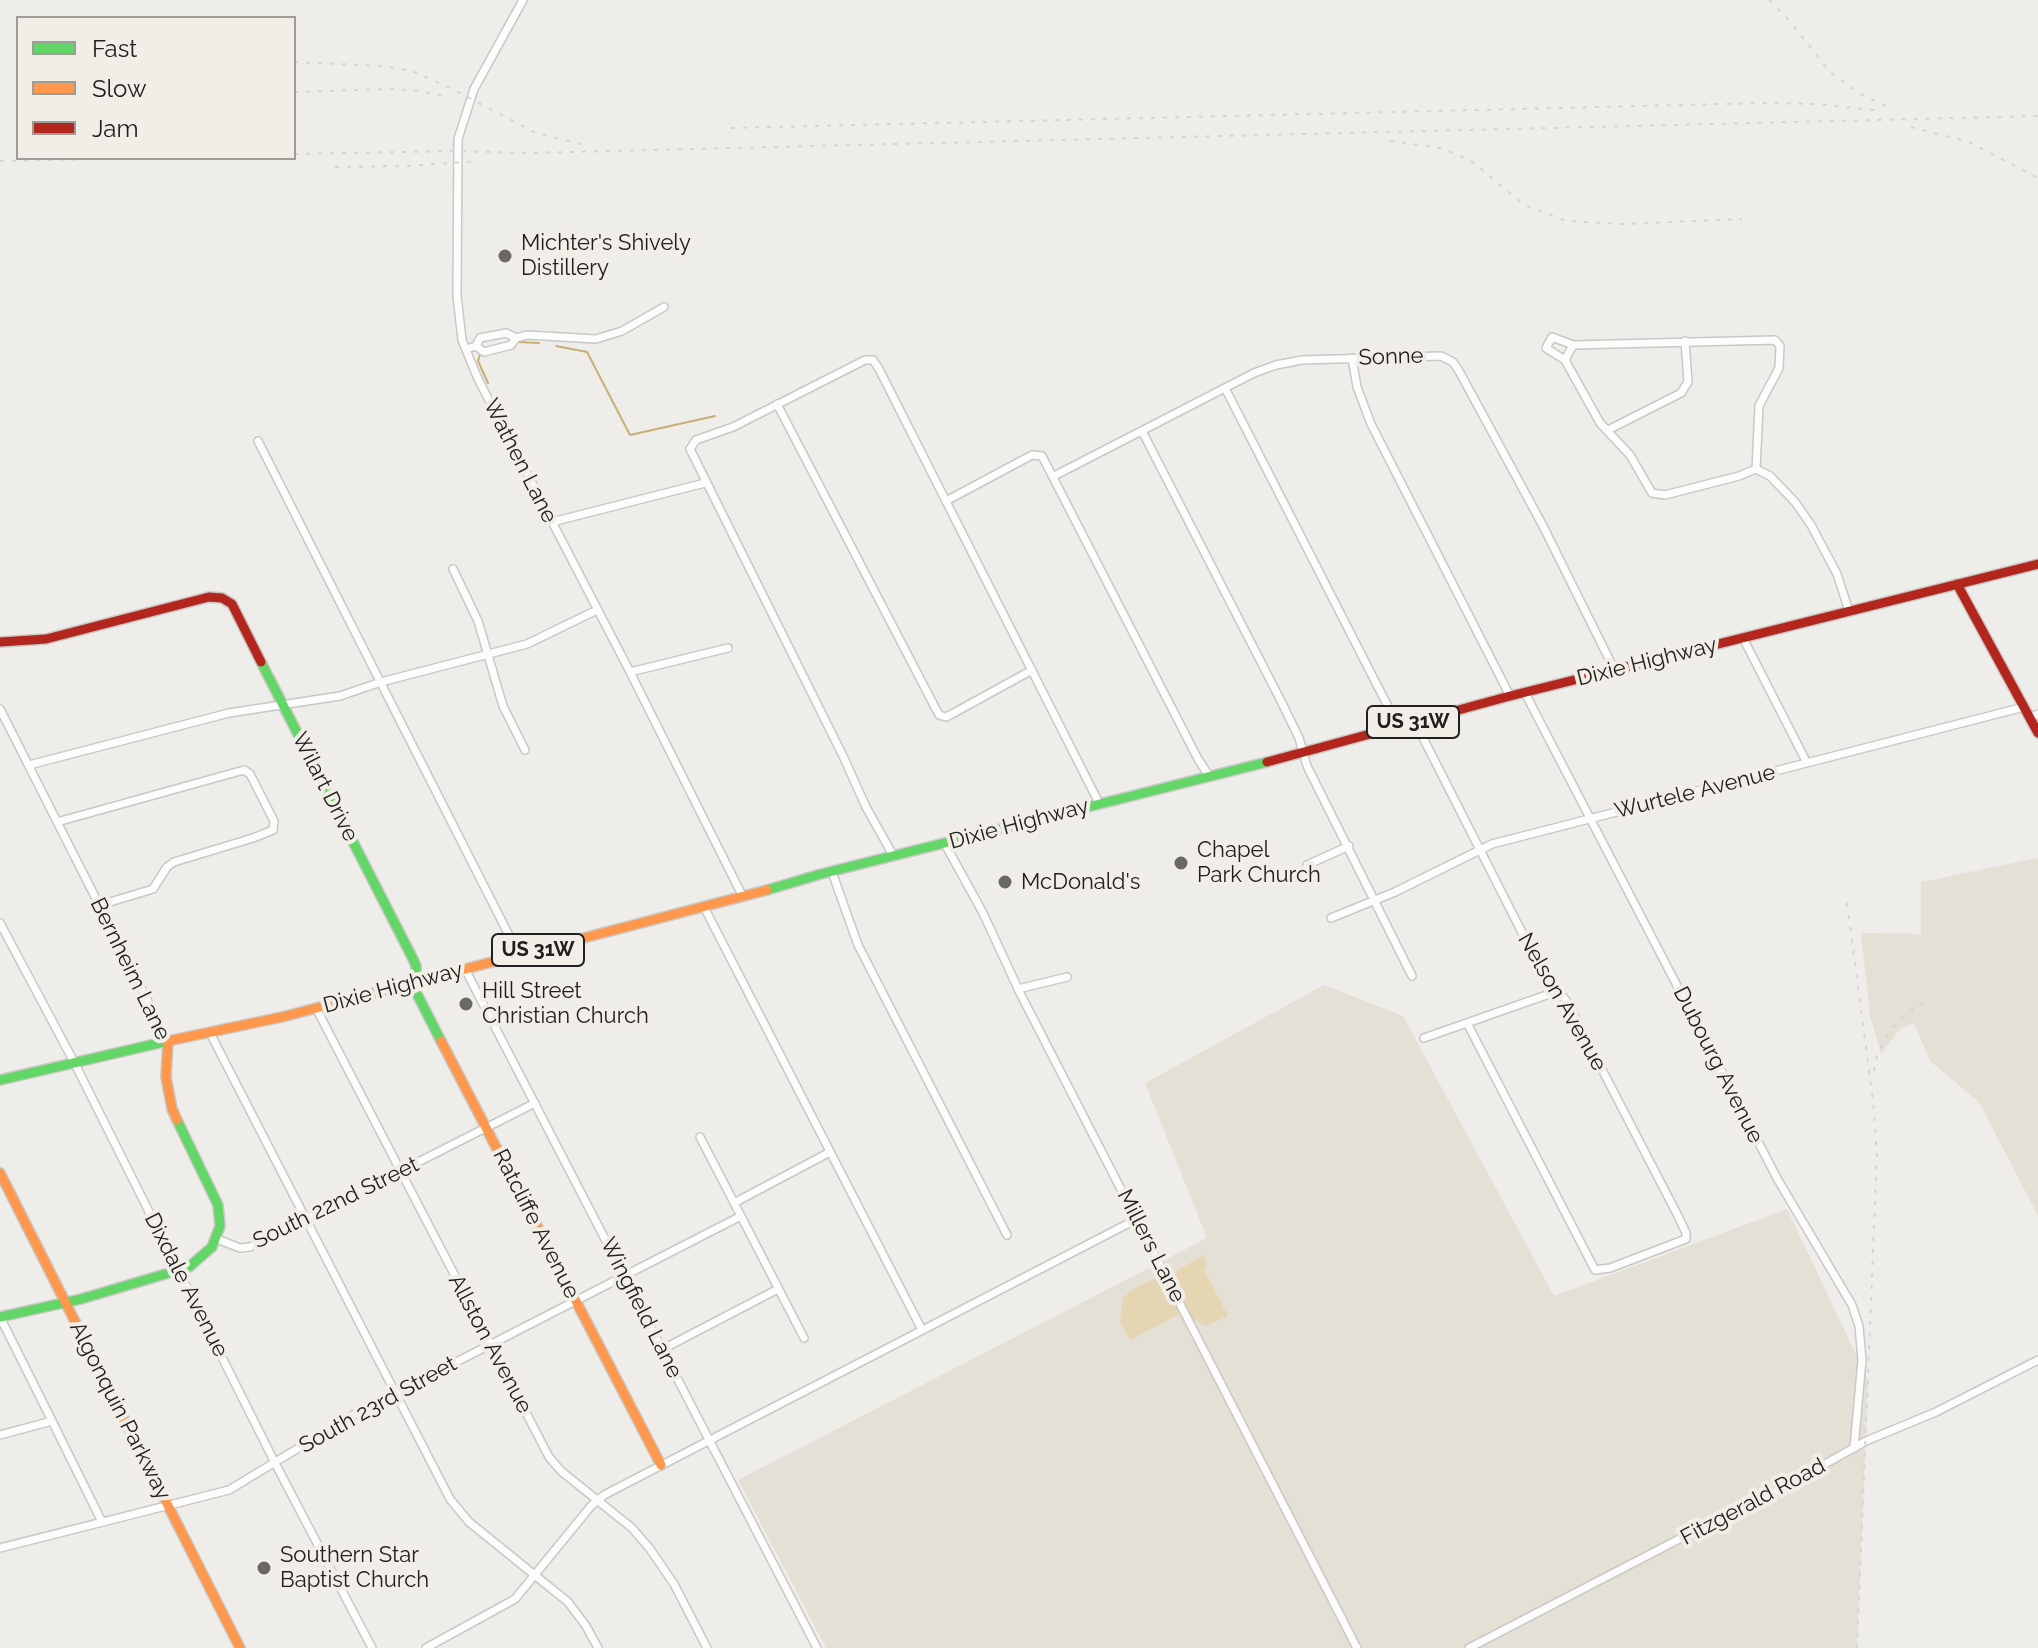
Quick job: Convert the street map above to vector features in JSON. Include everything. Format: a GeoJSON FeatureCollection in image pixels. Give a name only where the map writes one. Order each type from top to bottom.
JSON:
{"type":"FeatureCollection","features":[{"type":"Feature","properties":{"kind":"main road","name":"Dixie Highway"},"geometry":{"type":"LineString","coordinates":[[0,1080],[316,1008],[1510,696],[2038,564]]}},
{"type":"Feature","properties":{"kind":"main road"},"geometry":{"type":"LineString","coordinates":[[1957,584],[2024,707],[2034,716],[2038,733]]}},
{"type":"Feature","properties":{"kind":"main road","name":"Wilart Drive"},"geometry":{"type":"LineString","coordinates":[[0,642],[46,639],[209,597],[222,598],[232,604],[396,922],[416,966],[418,982]]}},
{"type":"Feature","properties":{"kind":"main road","name":"Ratcliffe Avenue"},"geometry":{"type":"LineString","coordinates":[[418,982],[416,992],[425,1010],[661,1465]]}},
{"type":"Feature","properties":{"kind":"main road","name":"Bernheim Lane"},"geometry":{"type":"LineString","coordinates":[[168,1041],[166,1077],[172,1109],[218,1205],[220,1222],[217,1239]]}},
{"type":"Feature","properties":{"kind":"main road","name":"Algonquin Parkway"},"geometry":{"type":"LineString","coordinates":[[0,1173],[240,1648]]}},
{"type":"Feature","properties":{"kind":"main road"},"geometry":{"type":"LineString","coordinates":[[0,1317],[179,1270],[197,1263],[217,1239]]}},
{"type":"Feature","properties":{"kind":"street","name":"Wathen Lane"},"geometry":{"type":"LineString","coordinates":[[523,0],[474,89],[458,139],[457,296],[460,326],[478,379],[743,897]]}},
{"type":"Feature","properties":{"kind":"street"},"geometry":{"type":"LineString","coordinates":[[476,346],[484,352],[511,345],[516,338],[527,335],[596,339],[622,331],[664,307]]}},
{"type":"Feature","properties":{"kind":"street"},"geometry":{"type":"LineString","coordinates":[[466,349],[476,346],[480,338],[506,333],[516,338]]}},
{"type":"Feature","properties":{"kind":"street"},"geometry":{"type":"LineString","coordinates":[[1552,337],[1573,345],[1775,340],[1780,346],[1777,373],[1759,406],[1756,469],[1659,496],[1647,487],[1630,455],[1600,423],[1565,360],[1546,348],[1552,337]]}},
{"type":"Feature","properties":{"kind":"street"},"geometry":{"type":"LineString","coordinates":[[1608,430],[1681,393],[1688,382],[1685,341]]}},
{"type":"Feature","properties":{"kind":"street"},"geometry":{"type":"LineString","coordinates":[[1565,360],[1573,345]]}},
{"type":"Feature","properties":{"kind":"street","name":"Sonne"},"geometry":{"type":"LineString","coordinates":[[1054,476],[1254,373],[1288,362],[1441,356],[1456,365],[1543,526],[1615,671]]}},
{"type":"Feature","properties":{"kind":"street"},"geometry":{"type":"LineString","coordinates":[[1352,358],[1357,387],[1371,424],[1510,696]]}},
{"type":"Feature","properties":{"kind":"street"},"geometry":{"type":"LineString","coordinates":[[894,857],[690,449],[696,440],[733,427],[865,360],[873,360],[1099,803]]}},
{"type":"Feature","properties":{"kind":"street"},"geometry":{"type":"LineString","coordinates":[[1225,388],[1398,726]]}},
{"type":"Feature","properties":{"kind":"street"},"geometry":{"type":"LineString","coordinates":[[777,404],[936,711],[942,717],[1020,679],[1032,670]]}},
{"type":"Feature","properties":{"kind":"street"},"geometry":{"type":"LineString","coordinates":[[1142,431],[1287,714],[1307,766],[1412,976]]}},
{"type":"Feature","properties":{"kind":"street"},"geometry":{"type":"LineString","coordinates":[[258,441],[519,955]]}},
{"type":"Feature","properties":{"kind":"street"},"geometry":{"type":"LineString","coordinates":[[946,501],[1032,455],[1039,455],[1054,476],[1209,776]]}},
{"type":"Feature","properties":{"kind":"street"},"geometry":{"type":"LineString","coordinates":[[1756,469],[1779,484],[1811,525],[1837,574],[1849,611]]}},
{"type":"Feature","properties":{"kind":"street"},"geometry":{"type":"LineString","coordinates":[[552,522],[705,483]]}},
{"type":"Feature","properties":{"kind":"street"},"geometry":{"type":"LineString","coordinates":[[453,569],[478,621],[503,706],[525,750]]}},
{"type":"Feature","properties":{"kind":"street"},"geometry":{"type":"LineString","coordinates":[[29,765],[229,713],[340,696],[547,636],[597,610]]}},
{"type":"Feature","properties":{"kind":"street"},"geometry":{"type":"LineString","coordinates":[[1743,638],[1807,763]]}},
{"type":"Feature","properties":{"kind":"street"},"geometry":{"type":"LineString","coordinates":[[630,672],[728,648]]}},
{"type":"Feature","properties":{"kind":"street","name":"Dubourg Avenue"},"geometry":{"type":"LineString","coordinates":[[1525,693],[1778,1180],[1852,1305],[1859,1326],[1862,1360],[1854,1448]]}},
{"type":"Feature","properties":{"kind":"street","name":"Wurtele Avenue"},"geometry":{"type":"LineString","coordinates":[[1331,918],[1375,900],[1479,848],[2024,707]]}},
{"type":"Feature","properties":{"kind":"street","name":"Bernheim Lane"},"geometry":{"type":"LineString","coordinates":[[0,709],[168,1041]]}},
{"type":"Feature","properties":{"kind":"street","name":"Nelson Avenue"},"geometry":{"type":"LineString","coordinates":[[1415,722],[1537,962],[1567,1002],[1687,1235],[1681,1242],[1610,1268],[1595,1270],[1467,1023]]}},
{"type":"Feature","properties":{"kind":"street"},"geometry":{"type":"LineString","coordinates":[[57,822],[244,770],[250,774],[274,821],[273,830],[174,862],[167,867],[153,889],[100,905]]}},
{"type":"Feature","properties":{"kind":"street","name":"Millers Lane"},"geometry":{"type":"LineString","coordinates":[[945,844],[1357,1648]]}},
{"type":"Feature","properties":{"kind":"street"},"geometry":{"type":"LineString","coordinates":[[1307,865],[1349,846]]}},
{"type":"Feature","properties":{"kind":"street"},"geometry":{"type":"LineString","coordinates":[[832,872],[858,945],[1007,1235]]}},
{"type":"Feature","properties":{"kind":"street"},"geometry":{"type":"LineString","coordinates":[[704,907],[922,1330]]}},
{"type":"Feature","properties":{"kind":"street","name":"Dixdale Avenue"},"geometry":{"type":"LineString","coordinates":[[0,923],[372,1648]]}},
{"type":"Feature","properties":{"kind":"street","name":"Wingfield Lane"},"geometry":{"type":"LineString","coordinates":[[465,969],[817,1648]]}},
{"type":"Feature","properties":{"kind":"street"},"geometry":{"type":"LineString","coordinates":[[1018,989],[1067,977]]}},
{"type":"Feature","properties":{"kind":"street"},"geometry":{"type":"LineString","coordinates":[[1424,1038],[1558,991]]}},
{"type":"Feature","properties":{"kind":"street","name":"Allston Avenue"},"geometry":{"type":"LineString","coordinates":[[316,1008],[549,1457],[561,1471],[632,1528],[656,1556],[707,1648]]}},
{"type":"Feature","properties":{"kind":"street"},"geometry":{"type":"LineString","coordinates":[[210,1033],[456,1509],[576,1612],[598,1648]]}},
{"type":"Feature","properties":{"kind":"street","name":"South 22nd Street"},"geometry":{"type":"LineString","coordinates":[[217,1239],[240,1248],[250,1247],[535,1103]]}},
{"type":"Feature","properties":{"kind":"street"},"geometry":{"type":"LineString","coordinates":[[700,1137],[804,1338]]}},
{"type":"Feature","properties":{"kind":"street"},"geometry":{"type":"LineString","coordinates":[[734,1203],[830,1152]]}},
{"type":"Feature","properties":{"kind":"street","name":"South 23rd Street"},"geometry":{"type":"LineString","coordinates":[[0,1548],[229,1490],[395,1393],[741,1216]]}},
{"type":"Feature","properties":{"kind":"street"},"geometry":{"type":"LineString","coordinates":[[426,1648],[509,1604],[598,1500],[1137,1219]]}},
{"type":"Feature","properties":{"kind":"street"},"geometry":{"type":"LineString","coordinates":[[663,1349],[778,1289]]}},
{"type":"Feature","properties":{"kind":"street"},"geometry":{"type":"LineString","coordinates":[[0,1317],[102,1522]]}},
{"type":"Feature","properties":{"kind":"street","name":"Fitzgerald Road"},"geometry":{"type":"LineString","coordinates":[[1469,1648],[1777,1491],[1854,1448],[1936,1412],[2038,1360]]}},
{"type":"Feature","properties":{"kind":"street"},"geometry":{"type":"LineString","coordinates":[[0,1435],[52,1421]]}},
{"type":"Feature","properties":{"kind":"shaded area"},"geometry":{"type":"Polygon","coordinates":[[[2038,858],[2038,1216],[1979,1102],[1930,1061],[1914,1023],[1901,1028],[1881,1054],[1870,1016],[1861,933],[1921,934],[1921,882],[2038,858]]]}},
{"type":"Feature","properties":{"kind":"shaded area"},"geometry":{"type":"Polygon","coordinates":[[[1324,985],[1403,1016],[1554,1296],[1787,1209],[1868,1380],[1857,1648],[826,1648],[738,1480],[1207,1238],[1145,1083],[1324,985]]]}},
{"type":"Feature","properties":{"kind":"shaded area"},"geometry":{"type":"Polygon","coordinates":[[[1204,1255],[1207,1265],[1204,1269],[1228,1316],[1205,1326],[1192,1318],[1173,1279],[1178,1270],[1204,1255]]]}},
{"type":"Feature","properties":{"kind":"shaded area"},"geometry":{"type":"Polygon","coordinates":[[[1154,1279],[1164,1282],[1179,1314],[1130,1340],[1120,1321],[1123,1298],[1154,1279]]]}},
{"type":"Feature","properties":{"kind":"waterway"},"geometry":{"type":"LineString","coordinates":[[518,342],[539,343]]}},
{"type":"Feature","properties":{"kind":"waterway"},"geometry":{"type":"LineString","coordinates":[[556,346],[587,352],[630,435],[715,416]]}},
{"type":"Feature","properties":{"kind":"waterway"},"geometry":{"type":"LineString","coordinates":[[481,351],[478,361],[488,383]]}},
{"type":"Feature","properties":{"kind":"railway"},"geometry":{"type":"LineString","coordinates":[[1769,0],[1830,72],[1857,92],[1885,106]]}},
{"type":"Feature","properties":{"kind":"railway"},"geometry":{"type":"LineString","coordinates":[[296,62],[383,66],[412,71],[536,133],[581,144]]}},
{"type":"Feature","properties":{"kind":"railway"},"geometry":{"type":"LineString","coordinates":[[296,92],[395,89],[450,97]]}},
{"type":"Feature","properties":{"kind":"railway"},"geometry":{"type":"LineString","coordinates":[[731,128],[1765,103],[1817,104],[1882,111]]}},
{"type":"Feature","properties":{"kind":"railway"},"geometry":{"type":"LineString","coordinates":[[296,154],[529,153],[2038,116]]}},
{"type":"Feature","properties":{"kind":"railway"},"geometry":{"type":"LineString","coordinates":[[1911,127],[1969,142],[2038,178]]}},
{"type":"Feature","properties":{"kind":"railway"},"geometry":{"type":"LineString","coordinates":[[1390,141],[1435,147],[1457,154],[1474,163],[1524,205],[1566,221],[1622,224],[1742,219]]}},
{"type":"Feature","properties":{"kind":"railway"},"geometry":{"type":"LineString","coordinates":[[0,161],[47,160]]}},
{"type":"Feature","properties":{"kind":"railway"},"geometry":{"type":"LineString","coordinates":[[335,167],[478,161]]}},
{"type":"Feature","properties":{"kind":"railway"},"geometry":{"type":"LineString","coordinates":[[1847,903],[1877,1153],[1857,1648]]}},
{"type":"Feature","properties":{"kind":"railway"},"geometry":{"type":"LineString","coordinates":[[1874,1071],[1877,1055],[1888,1033],[1906,1014],[1925,1001]]}},
{"type":"Feature","properties":{"kind":"traffic: fast"},"geometry":{"type":"LineString","coordinates":[[261,662],[413,959],[416,992],[441,1041]]}},
{"type":"Feature","properties":{"kind":"traffic: fast"},"geometry":{"type":"LineString","coordinates":[[767,890],[1267,762]]}},
{"type":"Feature","properties":{"kind":"traffic: fast"},"geometry":{"type":"LineString","coordinates":[[0,1080],[168,1041]]}},
{"type":"Feature","properties":{"kind":"traffic: fast"},"geometry":{"type":"LineString","coordinates":[[0,1317],[81,1299],[189,1267],[212,1247],[220,1226],[218,1205],[177,1120]]}},
{"type":"Feature","properties":{"kind":"traffic: slow"},"geometry":{"type":"LineString","coordinates":[[177,1120],[166,1077],[168,1041],[282,1017],[767,890]]}},
{"type":"Feature","properties":{"kind":"traffic: slow"},"geometry":{"type":"LineString","coordinates":[[441,1041],[661,1465]]}},
{"type":"Feature","properties":{"kind":"traffic: slow"},"geometry":{"type":"LineString","coordinates":[[0,1173],[240,1648]]}},
{"type":"Feature","properties":{"kind":"traffic: jam"},"geometry":{"type":"LineString","coordinates":[[1267,762],[1510,696],[2038,564]]}},
{"type":"Feature","properties":{"kind":"traffic: jam"},"geometry":{"type":"LineString","coordinates":[[1957,584],[2038,733]]}},
{"type":"Feature","properties":{"kind":"traffic: jam"},"geometry":{"type":"LineString","coordinates":[[0,642],[46,639],[209,597],[222,598],[232,604],[261,662]]}},
{"type":"Feature","properties":{"kind":"place","name":"Michter's Shively Distillery"},"geometry":{"type":"Point","coordinates":[505,256]}},
{"type":"Feature","properties":{"kind":"place","name":"Chapel Park Church"},"geometry":{"type":"Point","coordinates":[1181,863]}},
{"type":"Feature","properties":{"kind":"place","name":"McDonald's"},"geometry":{"type":"Point","coordinates":[1005,882]}},
{"type":"Feature","properties":{"kind":"place","name":"Hill Street Christian Church"},"geometry":{"type":"Point","coordinates":[466,1004]}},
{"type":"Feature","properties":{"kind":"place","name":"Southern Star Baptist Church"},"geometry":{"type":"Point","coordinates":[264,1568]}}]}
